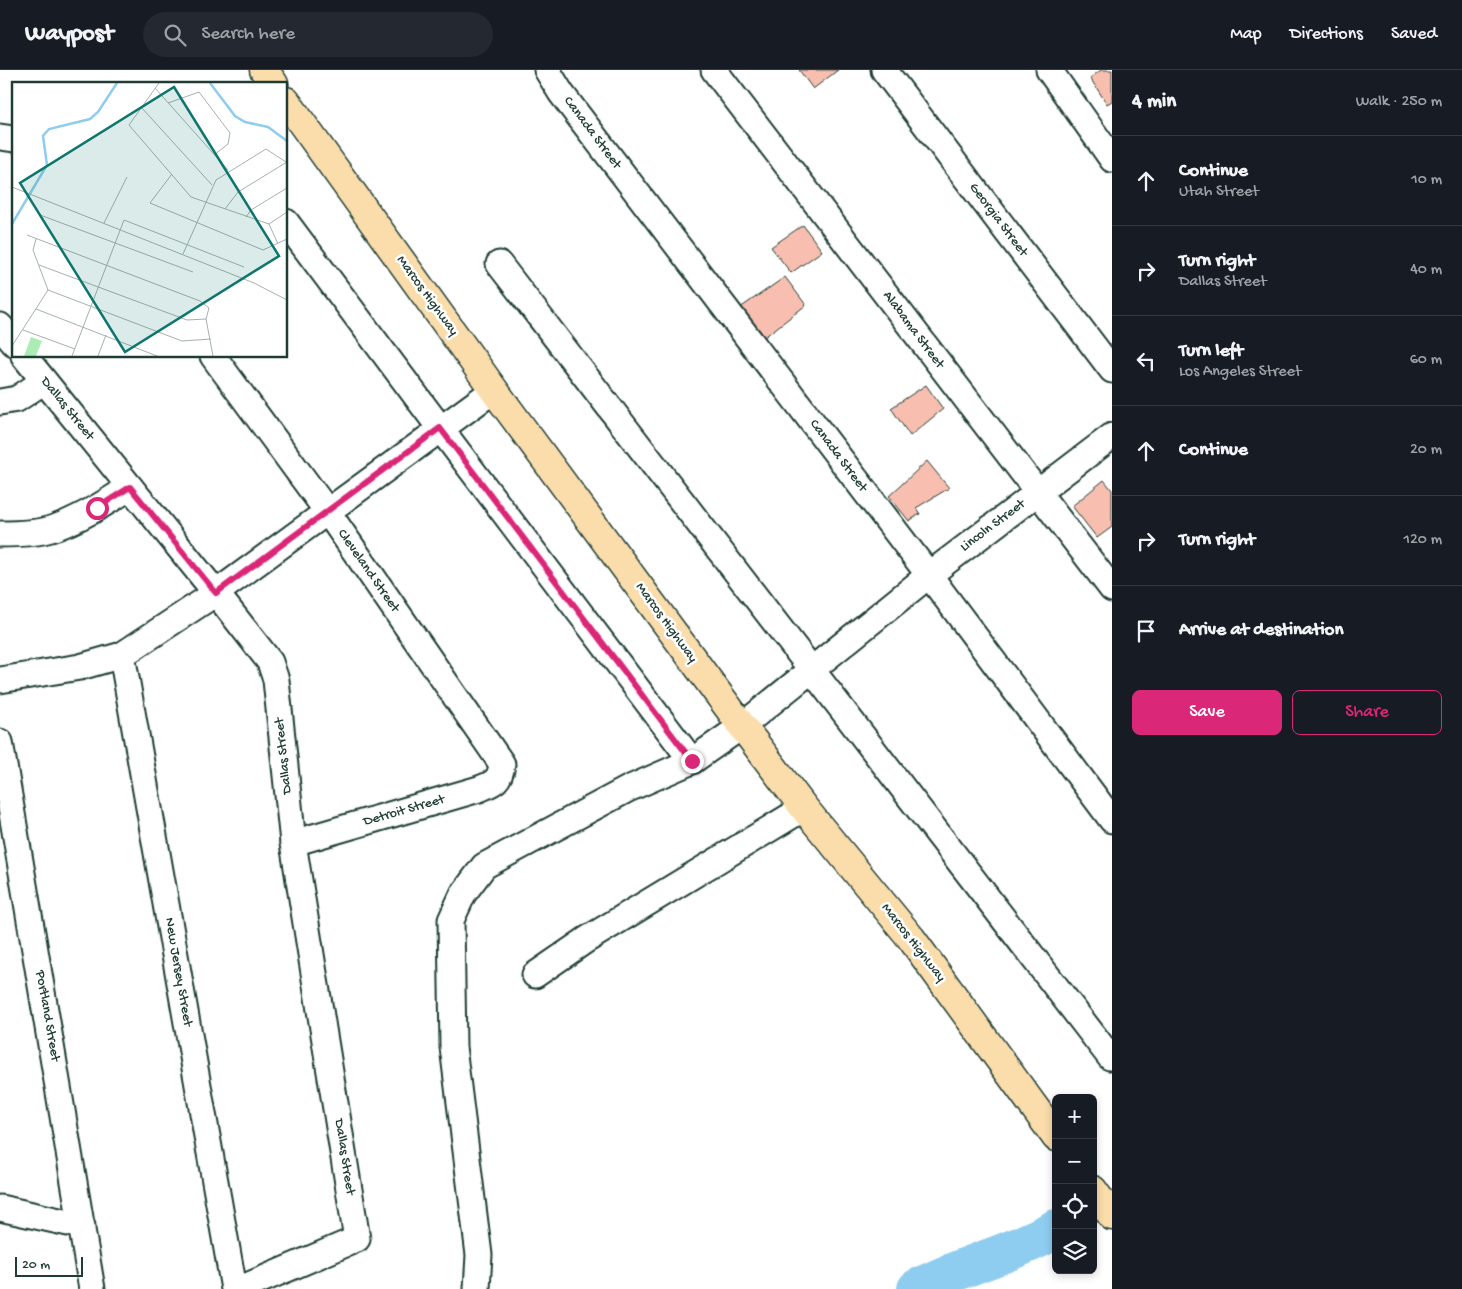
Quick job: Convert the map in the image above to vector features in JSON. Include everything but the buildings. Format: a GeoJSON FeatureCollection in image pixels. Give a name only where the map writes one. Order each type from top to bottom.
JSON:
{"type":"FeatureCollection","features":[{"type":"Feature","properties":{"kind":"main road"},"geometry":{"type":"LineString","coordinates":[[264,70],[273,82]]}},
{"type":"Feature","properties":{"kind":"main road","name":"Marcos Highway"},"geometry":{"type":"LineString","coordinates":[[288,104],[494,390],[742,726],[804,808],[911,938],[1052,1131]]}},
{"type":"Feature","properties":{"kind":"main road"},"geometry":{"type":"LineString","coordinates":[[1097,1195],[1112,1216]]}},
{"type":"Feature","properties":{"kind":"street","name":"Canada Street"},"geometry":{"type":"LineString","coordinates":[[547,70],[561,93],[1112,820]]}},
{"type":"Feature","properties":{"kind":"street","name":"Alabama Street"},"geometry":{"type":"LineString","coordinates":[[714,70],[1112,589]]}},
{"type":"Feature","properties":{"kind":"street","name":"Georgia Street"},"geometry":{"type":"LineString","coordinates":[[884,70],[1112,370]]}},
{"type":"Feature","properties":{"kind":"street"},"geometry":{"type":"LineString","coordinates":[[1048,70],[1112,159]]}},
{"type":"Feature","properties":{"kind":"street"},"geometry":{"type":"LineString","coordinates":[[288,225],[692,761]]}},
{"type":"Feature","properties":{"kind":"street"},"geometry":{"type":"LineString","coordinates":[[499,264],[1110,1057]]}},
{"type":"Feature","properties":{"kind":"street"},"geometry":{"type":"LineString","coordinates":[[0,326],[12,341]]}},
{"type":"Feature","properties":{"kind":"street","name":"Dallas Street"},"geometry":{"type":"LineString","coordinates":[[26,358],[270,662],[276,680],[293,843],[357,1239],[240,1289]]}},
{"type":"Feature","properties":{"kind":"street","name":"Cleveland Street"},"geometry":{"type":"LineString","coordinates":[[215,358],[327,511],[502,764]]}},
{"type":"Feature","properties":{"kind":"street"},"geometry":{"type":"LineString","coordinates":[[0,402],[17,399],[44,381]]}},
{"type":"Feature","properties":{"kind":"street"},"geometry":{"type":"LineString","coordinates":[[0,680],[80,667],[122,654],[216,593],[494,390]]}},
{"type":"Feature","properties":{"kind":"street","name":"Lincoln Street"},"geometry":{"type":"LineString","coordinates":[[477,1289],[479,1254],[453,1047],[451,920],[463,894],[484,866],[628,790],[692,761],[742,726],[928,575],[1112,436]]}},
{"type":"Feature","properties":{"kind":"street"},"geometry":{"type":"LineString","coordinates":[[0,534],[50,529],[97,508],[130,487]]}},
{"type":"Feature","properties":{"kind":"street","name":"New Jersey Street"},"geometry":{"type":"LineString","coordinates":[[122,654],[234,1289]]}},
{"type":"Feature","properties":{"kind":"street","name":"Portland Street"},"geometry":{"type":"LineString","coordinates":[[0,742],[5,805],[92,1289]]}},
{"type":"Feature","properties":{"kind":"street","name":"Detroit Street"},"geometry":{"type":"LineString","coordinates":[[293,843],[479,789],[495,782],[500,774],[502,764]]}},
{"type":"Feature","properties":{"kind":"street"},"geometry":{"type":"LineString","coordinates":[[535,975],[586,940],[804,808]]}},
{"type":"Feature","properties":{"kind":"street"},"geometry":{"type":"LineString","coordinates":[[0,1208],[82,1226]]}},
{"type":"Feature","properties":{"kind":"waterway"},"geometry":{"type":"LineString","coordinates":[[917,1289],[952,1273],[1022,1246],[1052,1231]]}},
{"type":"Feature","properties":{"kind":"route"},"geometry":{"type":"LineString","coordinates":[[97,508],[130,487],[216,593],[440,428],[692,761]]}}]}
